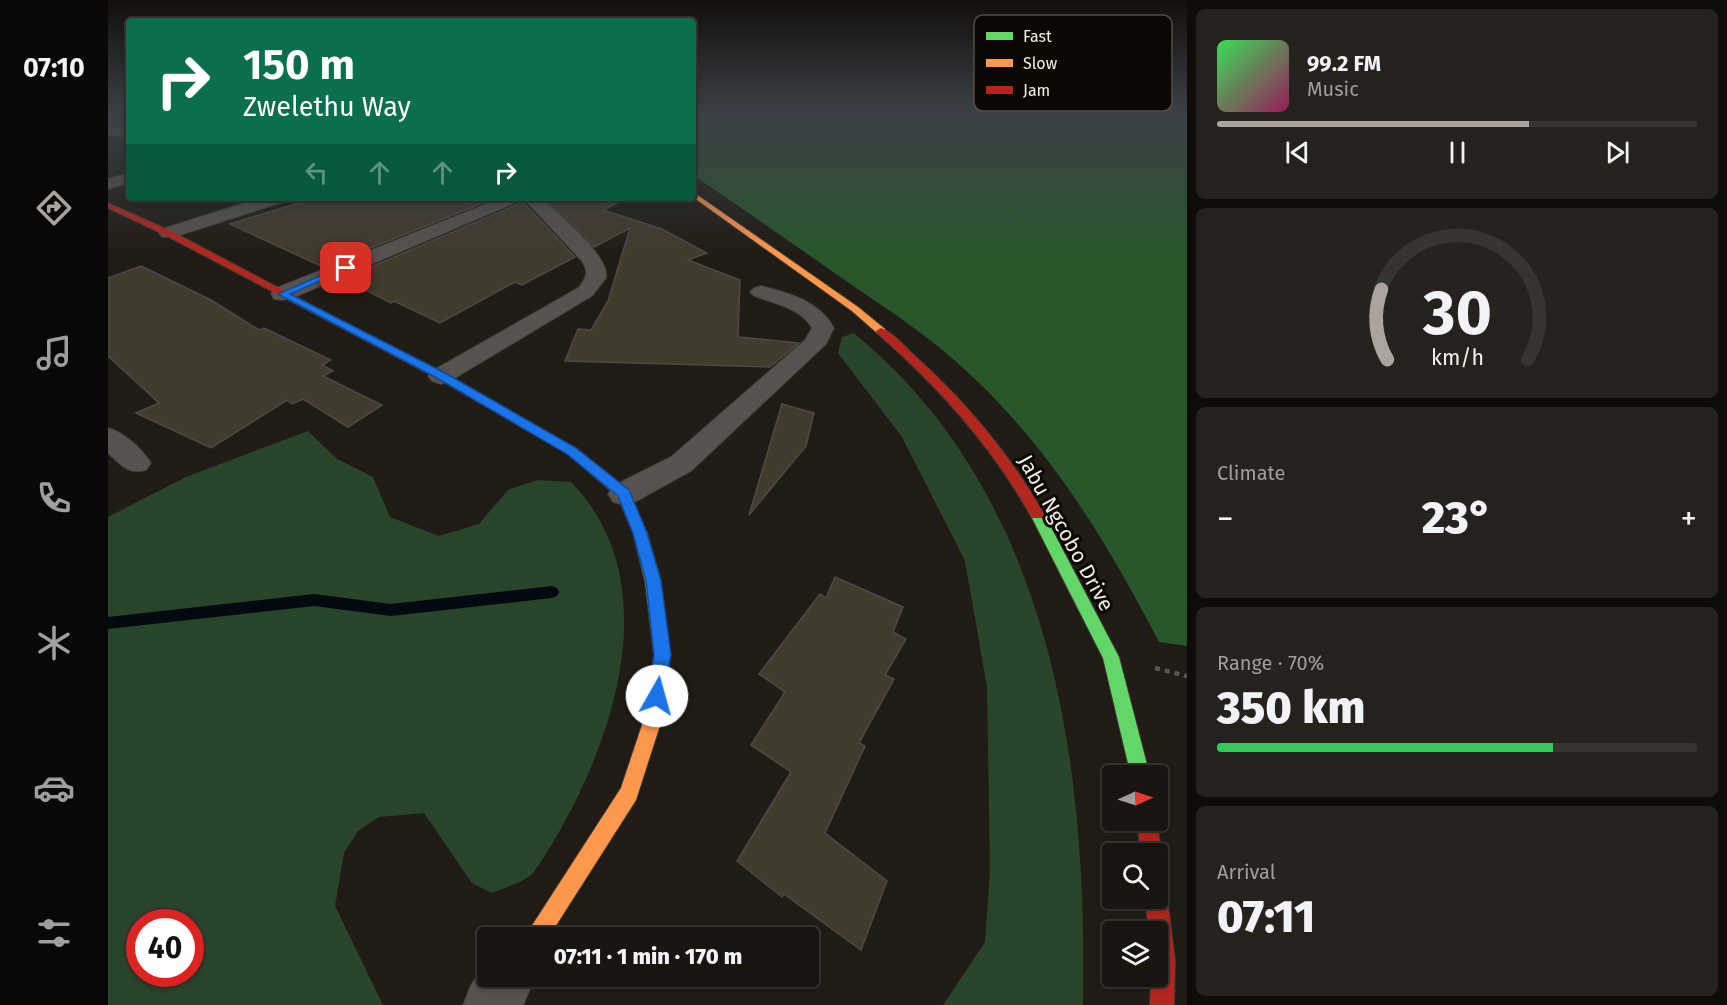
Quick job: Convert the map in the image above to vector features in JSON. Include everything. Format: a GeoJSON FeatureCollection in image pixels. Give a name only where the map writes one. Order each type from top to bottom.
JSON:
{"type":"FeatureCollection","features":[{"type":"Feature","properties":{"kind":"street"},"geometry":{"type":"LineString","coordinates":[[108,184],[126,179]]}},
{"type":"Feature","properties":{"kind":"street","name":"Jabu Ngcobo Drive"},"geometry":{"type":"LineString","coordinates":[[696,197],[855,309],[906,353],[951,398],[990,443],[1034,509],[1111,657],[1138,765]]}},
{"type":"Feature","properties":{"kind":"street"},"geometry":{"type":"LineString","coordinates":[[168,233],[268,201]]}},
{"type":"Feature","properties":{"kind":"street"},"geometry":{"type":"LineString","coordinates":[[282,294],[509,201]]}},
{"type":"Feature","properties":{"kind":"street"},"geometry":{"type":"LineString","coordinates":[[441,376],[585,292],[595,282],[596,266],[582,248],[534,201]]}},
{"type":"Feature","properties":{"kind":"street"},"geometry":{"type":"LineString","coordinates":[[108,205],[168,233],[441,376],[572,451],[624,494],[640,533],[653,581],[662,655],[654,717],[629,793],[542,927]]}},
{"type":"Feature","properties":{"kind":"street"},"geometry":{"type":"LineString","coordinates":[[624,494],[681,464],[814,344],[821,334],[823,328],[814,316],[761,292]]}},
{"type":"Feature","properties":{"kind":"street"},"geometry":{"type":"LineString","coordinates":[[108,437],[136,464]]}},
{"type":"Feature","properties":{"kind":"street"},"geometry":{"type":"LineString","coordinates":[[1157,909],[1163,960],[1162,1005]]}},
{"type":"Feature","properties":{"kind":"street"},"geometry":{"type":"LineString","coordinates":[[491,1005],[502,987]]}},
{"type":"Feature","properties":{"kind":"green space"},"geometry":{"type":"Polygon","coordinates":[[[696,160],[1187,160],[1187,646],[1159,642],[1121,572],[1080,505],[1033,442],[1007,412],[964,368],[881,304],[696,177],[696,160]]]}},
{"type":"Feature","properties":{"kind":"green space"},"geometry":{"type":"Polygon","coordinates":[[[854,333],[916,393],[965,458],[1004,529],[1034,604],[1055,682],[1070,762],[1079,844],[1083,925],[1083,1005],[943,1005],[985,942],[990,870],[987,687],[965,561],[902,437],[838,353],[842,337],[854,333]]]}},
{"type":"Feature","properties":{"kind":"green space"},"geometry":{"type":"Polygon","coordinates":[[[308,431],[337,459],[373,477],[390,517],[439,536],[479,524],[508,490],[537,480],[571,482],[598,517],[615,556],[623,598],[623,641],[617,684],[606,727],[591,768],[559,832],[534,871],[517,883],[492,893],[472,883],[424,813],[379,817],[358,831],[344,853],[335,906],[383,1005],[108,1005],[108,517],[186,477],[308,431]]]}},
{"type":"Feature","properties":{"kind":"building"},"geometry":{"type":"Polygon","coordinates":[[[305,201],[488,201],[323,267],[230,224],[305,201]]]}},
{"type":"Feature","properties":{"kind":"building"},"geometry":{"type":"Polygon","coordinates":[[[547,201],[621,201],[603,210],[662,229],[707,253],[688,260],[740,280],[738,337],[799,343],[770,367],[565,361],[578,329],[591,330],[608,301],[630,228],[594,247],[547,201]]]}},
{"type":"Feature","properties":{"kind":"building"},"geometry":{"type":"Polygon","coordinates":[[[523,202],[575,257],[522,285],[515,282],[440,323],[394,301],[391,303],[345,278],[523,202]]]}},
{"type":"Feature","properties":{"kind":"building"},"geometry":{"type":"Polygon","coordinates":[[[141,266],[211,300],[259,330],[264,328],[331,360],[322,365],[333,371],[323,376],[382,405],[348,427],[303,399],[292,404],[287,400],[211,448],[136,413],[159,403],[108,356],[108,278],[141,266]]]}},
{"type":"Feature","properties":{"kind":"building"},"geometry":{"type":"Polygon","coordinates":[[[782,404],[814,413],[806,446],[749,515],[782,404]]]}},
{"type":"Feature","properties":{"kind":"building"},"geometry":{"type":"Polygon","coordinates":[[[835,577],[903,607],[893,632],[906,639],[885,675],[894,679],[859,743],[865,746],[825,833],[887,881],[861,950],[784,894],[782,897],[737,861],[791,772],[751,745],[785,692],[759,674],[820,594],[826,598],[835,577]]]}},
{"type":"Feature","properties":{"kind":"waterway"},"geometry":{"type":"LineString","coordinates":[[108,623],[314,600],[391,610],[552,592]]}},
{"type":"Feature","properties":{"kind":"traffic: fast"},"geometry":{"type":"LineString","coordinates":[[441,376],[572,451],[624,494],[640,533],[653,581],[662,655],[653,719]]}},
{"type":"Feature","properties":{"kind":"traffic: fast"},"geometry":{"type":"LineString","coordinates":[[1037,514],[1111,657],[1138,765]]}},
{"type":"Feature","properties":{"kind":"traffic: slow"},"geometry":{"type":"LineString","coordinates":[[696,196],[855,309],[881,331]]}},
{"type":"Feature","properties":{"kind":"traffic: slow"},"geometry":{"type":"LineString","coordinates":[[542,927],[629,793],[653,719]]}},
{"type":"Feature","properties":{"kind":"traffic: jam"},"geometry":{"type":"LineString","coordinates":[[108,205],[168,233],[441,376]]}},
{"type":"Feature","properties":{"kind":"traffic: jam"},"geometry":{"type":"LineString","coordinates":[[881,331],[968,415],[1006,463],[1037,514]]}},
{"type":"Feature","properties":{"kind":"traffic: jam"},"geometry":{"type":"LineString","coordinates":[[1148,831],[1150,843]]}},
{"type":"Feature","properties":{"kind":"traffic: jam"},"geometry":{"type":"LineString","coordinates":[[1157,909],[1163,960],[1162,1005]]}},
{"type":"Feature","properties":{"kind":"route"},"geometry":{"type":"LineString","coordinates":[[346,268],[282,294],[441,376],[572,451],[624,494],[640,533],[653,581],[662,655],[657,696]]}}]}
